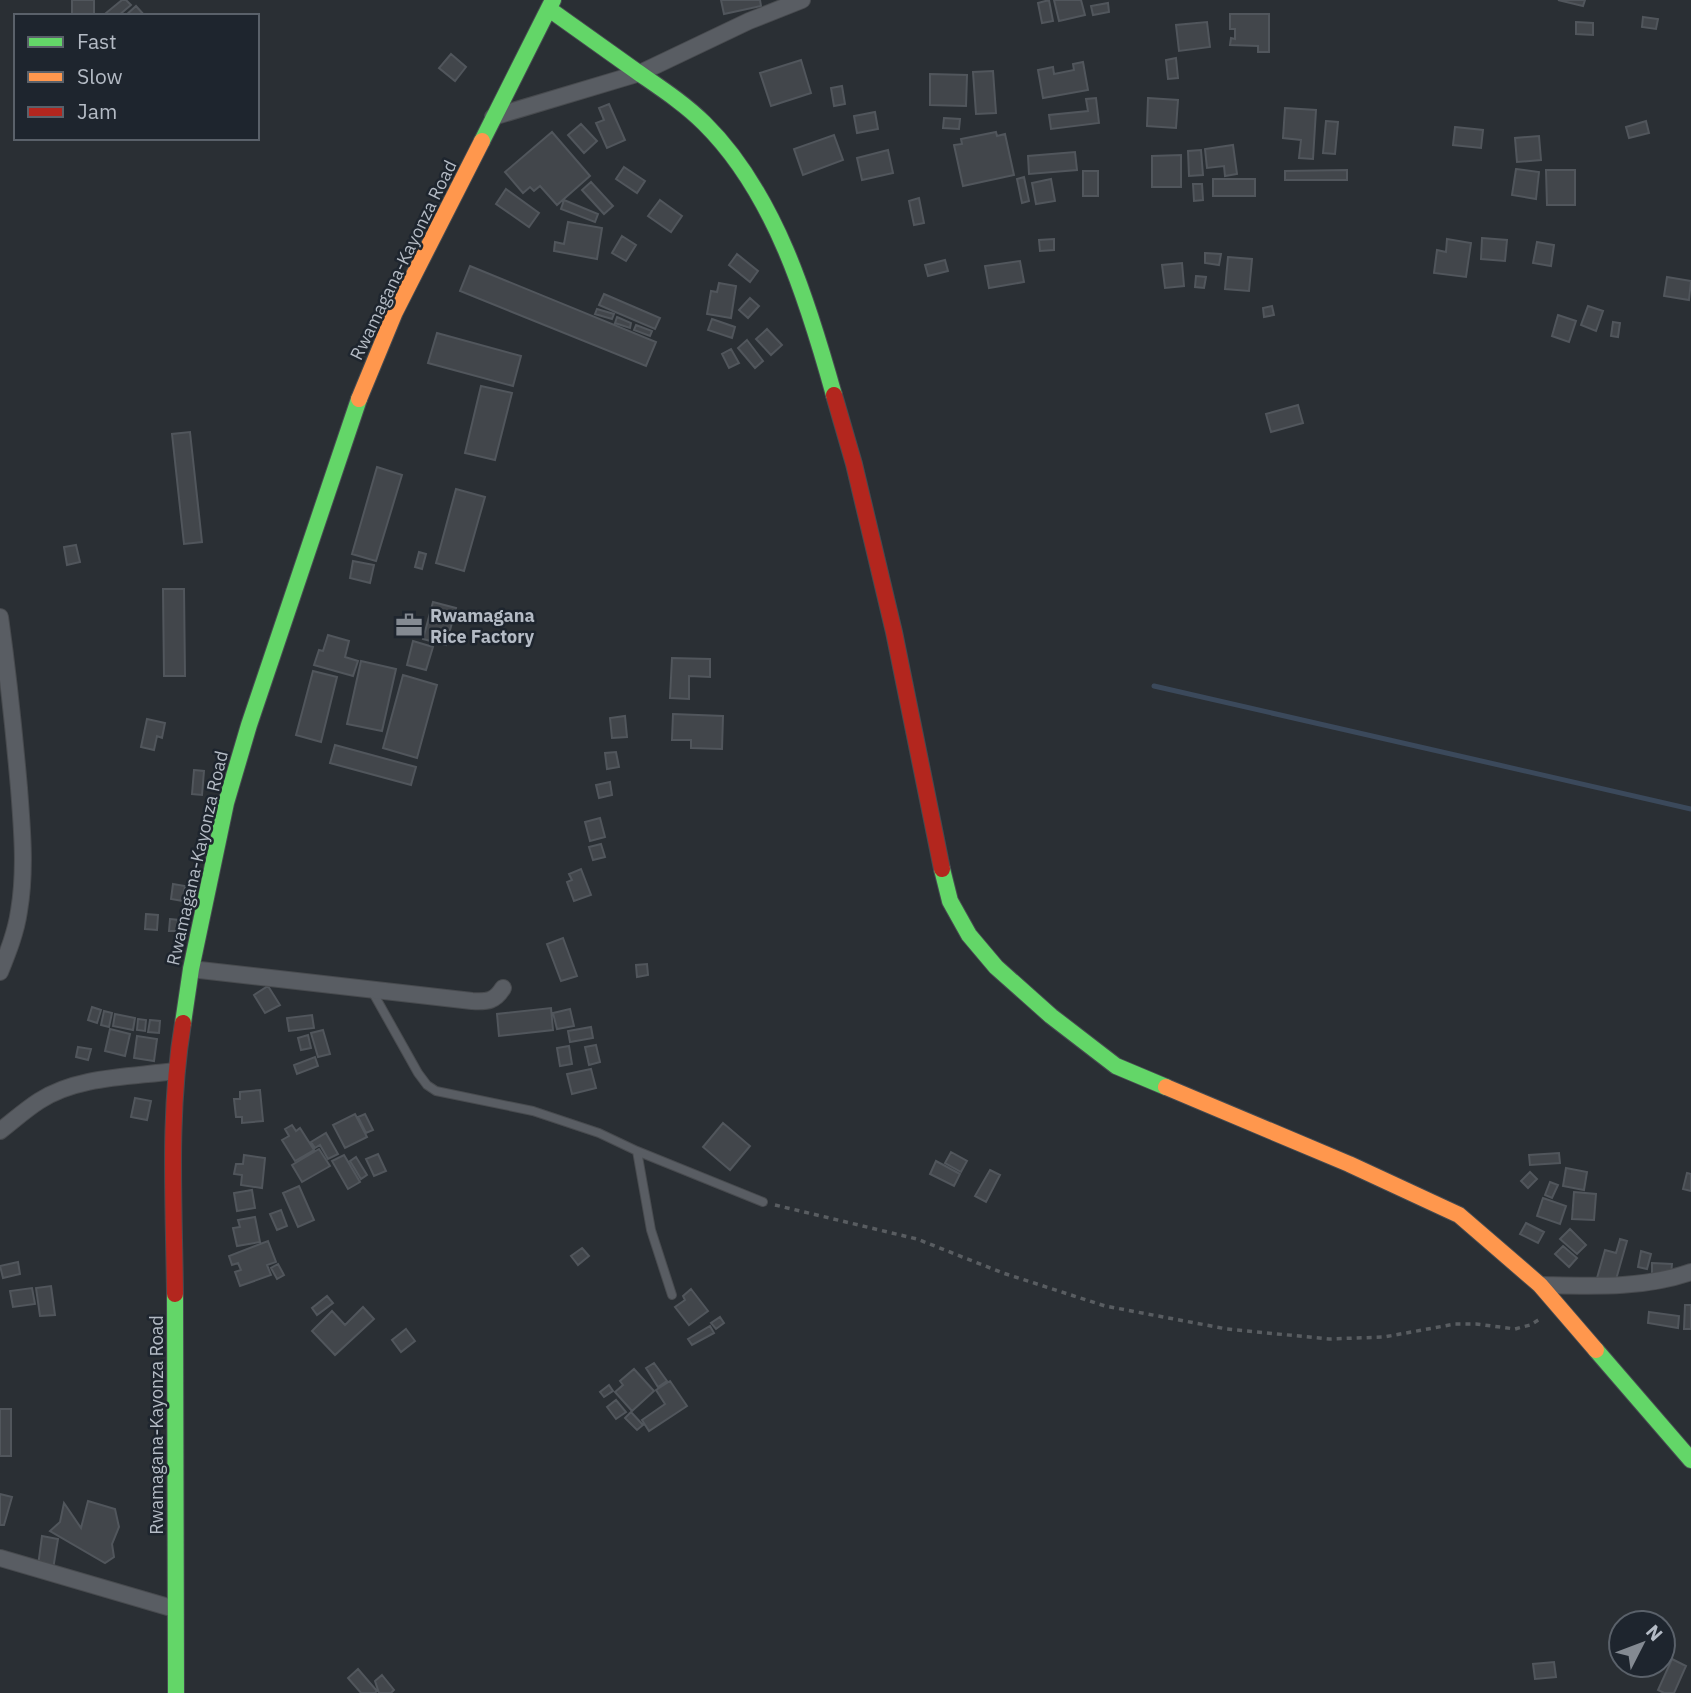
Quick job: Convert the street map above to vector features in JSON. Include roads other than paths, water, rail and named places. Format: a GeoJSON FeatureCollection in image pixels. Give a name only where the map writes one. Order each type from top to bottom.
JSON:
{"type":"FeatureCollection","features":[{"type":"Feature","properties":{"kind":"highway"},"geometry":{"type":"LineString","coordinates":[[551,5],[705,123],[731,155],[776,228],[800,285],[854,464],[894,632],[950,901],[969,935],[996,967],[1051,1016],[1116,1066],[1349,1164],[1458,1215],[1540,1285],[1691,1460]]}},
{"type":"Feature","properties":{"kind":"highway","name":"Rwamagana-Kayonza Road"},"geometry":{"type":"LineString","coordinates":[[176,1693],[175,1071],[191,970],[226,803],[249,725],[359,400],[395,312],[551,5]]}},
{"type":"Feature","properties":{"kind":"street"},"geometry":{"type":"LineString","coordinates":[[493,117],[640,73],[737,26],[802,0]]}},
{"type":"Feature","properties":{"kind":"street"},"geometry":{"type":"LineString","coordinates":[[0,617],[13,710],[23,837],[23,880],[19,911],[0,972]]}},
{"type":"Feature","properties":{"kind":"street"},"geometry":{"type":"LineString","coordinates":[[191,970],[487,1002],[497,998],[503,988]]}},
{"type":"Feature","properties":{"kind":"street"},"geometry":{"type":"LineString","coordinates":[[0,1131],[40,1100],[69,1087],[111,1078],[175,1071]]}},
{"type":"Feature","properties":{"kind":"street"},"geometry":{"type":"LineString","coordinates":[[1540,1285],[1629,1284],[1691,1272]]}},
{"type":"Feature","properties":{"kind":"street"},"geometry":{"type":"LineString","coordinates":[[0,1558],[175,1609]]}},
{"type":"Feature","properties":{"kind":"lane"},"geometry":{"type":"LineString","coordinates":[[372,991],[418,1073],[427,1085],[436,1091],[533,1111],[599,1133],[636,1151],[763,1202]]}},
{"type":"Feature","properties":{"kind":"lane"},"geometry":{"type":"LineString","coordinates":[[636,1151],[651,1230],[672,1295]]}},
{"type":"Feature","properties":{"kind":"waterway"},"geometry":{"type":"LineString","coordinates":[[1154,686],[1691,809]]}},
{"type":"Feature","properties":{"kind":"place","name":"Rwamagana Rice Factory"},"geometry":{"type":"Point","coordinates":[409,625]}}]}
